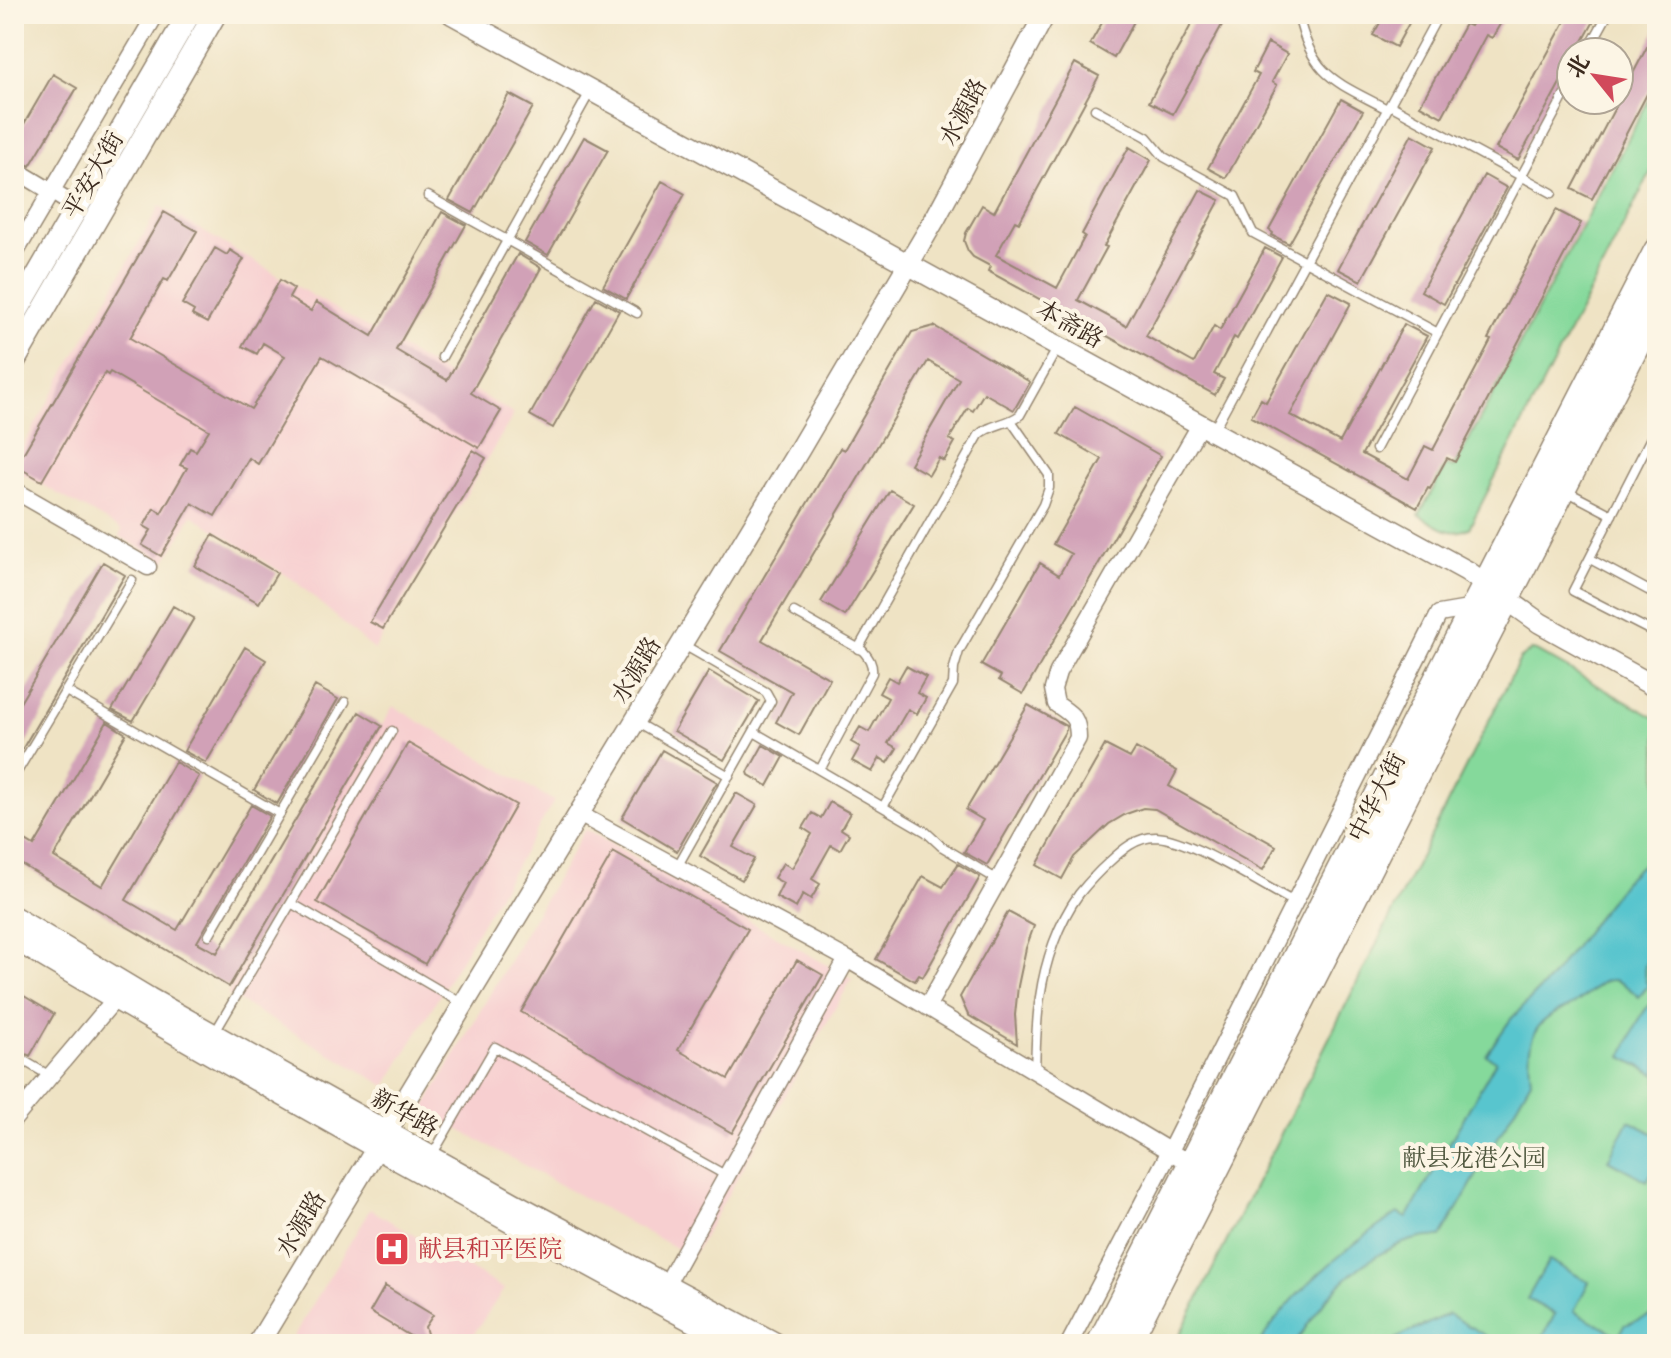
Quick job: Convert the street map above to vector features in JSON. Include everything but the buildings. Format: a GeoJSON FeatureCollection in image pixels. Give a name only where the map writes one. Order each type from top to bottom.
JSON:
{"type":"FeatureCollection","features":[{"type":"Feature","properties":{"kind":"main road","name":"平安大街"},"geometry":{"type":"LineString","coordinates":[[14,316],[189,14]]}},
{"type":"Feature","properties":{"kind":"main road","name":"平安大街"},"geometry":{"type":"LineString","coordinates":[[14,361],[215,14]]}},
{"type":"Feature","properties":{"kind":"main road","name":"中华大街"},"geometry":{"type":"LineString","coordinates":[[1127,1344],[1657,251]]}},
{"type":"Feature","properties":{"kind":"main road","name":"中华大街"},"geometry":{"type":"LineString","coordinates":[[1100,1344],[1180,1158],[1489,597],[1562,489],[1650,334],[1657,305]]}},
{"type":"Feature","properties":{"kind":"main road","name":"新华路"},"geometry":{"type":"LineString","coordinates":[[14,918],[214,1035],[504,1219],[736,1344]]}},
{"type":"Feature","properties":{"kind":"main road","name":"新华路"},"geometry":{"type":"LineString","coordinates":[[14,938],[115,999],[382,1140],[431,1157],[775,1344]]}},
{"type":"Feature","properties":{"kind":"street"},"geometry":{"type":"LineString","coordinates":[[14,255],[156,14]]}},
{"type":"Feature","properties":{"kind":"street","name":"本斋路"},"geometry":{"type":"LineString","coordinates":[[452,14],[484,22],[591,90],[1453,564],[1489,597],[1657,688]]}},
{"type":"Feature","properties":{"kind":"street","name":"水源路"},"geometry":{"type":"LineString","coordinates":[[258,1344],[909,265],[1045,14]]}},
{"type":"Feature","properties":{"kind":"street"},"geometry":{"type":"LineString","coordinates":[[14,169],[77,207]]}},
{"type":"Feature","properties":{"kind":"street"},"geometry":{"type":"LineString","coordinates":[[927,1007],[1078,738],[1078,724],[1056,704],[1053,689],[1058,672],[1206,428]]}},
{"type":"Feature","properties":{"kind":"street"},"geometry":{"type":"LineString","coordinates":[[14,490],[148,567]]}},
{"type":"Feature","properties":{"kind":"street"},"geometry":{"type":"LineString","coordinates":[[1069,1344],[1180,1158],[1294,902],[1439,614],[1489,597]]}},
{"type":"Feature","properties":{"kind":"street"},"geometry":{"type":"LineString","coordinates":[[579,814],[847,959],[1180,1158]]}},
{"type":"Feature","properties":{"kind":"street"},"geometry":{"type":"LineString","coordinates":[[666,1285],[847,959]]}},
{"type":"Feature","properties":{"kind":"street"},"geometry":{"type":"LineString","coordinates":[[14,1119],[115,999]]}},
{"type":"Feature","properties":{"kind":"lane"},"geometry":{"type":"LineString","coordinates":[[1298,14],[1303,36],[1316,65],[1331,79],[1552,193]]}},
{"type":"Feature","properties":{"kind":"lane"},"geometry":{"type":"LineString","coordinates":[[1206,428],[1305,261],[1439,14]]}},
{"type":"Feature","properties":{"kind":"lane"},"geometry":{"type":"LineString","coordinates":[[1596,36],[1608,14]]}},
{"type":"Feature","properties":{"kind":"lane"},"geometry":{"type":"LineString","coordinates":[[442,357],[591,90]]}},
{"type":"Feature","properties":{"kind":"lane"},"geometry":{"type":"LineString","coordinates":[[1095,109],[1147,137],[1164,157],[1235,196],[1253,233],[1438,333]]}},
{"type":"Feature","properties":{"kind":"lane"},"geometry":{"type":"LineString","coordinates":[[1376,449],[1555,113]]}},
{"type":"Feature","properties":{"kind":"lane"},"geometry":{"type":"LineString","coordinates":[[428,196],[637,313]]}},
{"type":"Feature","properties":{"kind":"lane"},"geometry":{"type":"LineString","coordinates":[[858,649],[979,435],[986,428],[1012,422],[1024,409],[1058,347]]}},
{"type":"Feature","properties":{"kind":"lane"},"geometry":{"type":"LineString","coordinates":[[883,807],[953,684],[959,651],[1043,505],[1049,488],[1049,475],[1012,422]]}},
{"type":"Feature","properties":{"kind":"lane"},"geometry":{"type":"LineString","coordinates":[[1657,426],[1573,591],[1657,634]]}},
{"type":"Feature","properties":{"kind":"lane"},"geometry":{"type":"LineString","coordinates":[[1562,489],[1612,515]]}},
{"type":"Feature","properties":{"kind":"lane"},"geometry":{"type":"LineString","coordinates":[[1590,559],[1657,595]]}},
{"type":"Feature","properties":{"kind":"lane"},"geometry":{"type":"LineString","coordinates":[[14,777],[132,580]]}},
{"type":"Feature","properties":{"kind":"lane"},"geometry":{"type":"LineString","coordinates":[[794,612],[858,649],[870,659],[873,668],[820,770]]}},
{"type":"Feature","properties":{"kind":"lane"},"geometry":{"type":"LineString","coordinates":[[677,867],[771,701],[766,692],[682,644]]}},
{"type":"Feature","properties":{"kind":"lane"},"geometry":{"type":"LineString","coordinates":[[66,691],[280,814]]}},
{"type":"Feature","properties":{"kind":"lane"},"geometry":{"type":"LineString","coordinates":[[209,935],[345,702]]}},
{"type":"Feature","properties":{"kind":"lane"},"geometry":{"type":"LineString","coordinates":[[636,721],[729,776]]}},
{"type":"Feature","properties":{"kind":"lane"},"geometry":{"type":"LineString","coordinates":[[214,1035],[392,731]]}},
{"type":"Feature","properties":{"kind":"lane"},"geometry":{"type":"LineString","coordinates":[[754,732],[926,832],[941,846],[998,880]]}},
{"type":"Feature","properties":{"kind":"lane"},"geometry":{"type":"LineString","coordinates":[[1035,1071],[1040,997],[1050,953],[1079,895],[1122,849],[1140,839],[1171,839],[1294,902]]}},
{"type":"Feature","properties":{"kind":"lane"},"geometry":{"type":"LineString","coordinates":[[291,903],[464,1005]]}},
{"type":"Feature","properties":{"kind":"lane"},"geometry":{"type":"LineString","coordinates":[[431,1157],[495,1047],[727,1176]]}},
{"type":"Feature","properties":{"kind":"lane"},"geometry":{"type":"LineString","coordinates":[[14,1055],[50,1076]]}},
{"type":"Feature","properties":{"kind":"shaded area"},"geometry":{"type":"Polygon","coordinates":[[[160,206],[514,414],[374,650],[295,581],[192,515],[165,562],[119,536],[122,530],[14,469],[14,462],[160,206]]]}},
{"type":"Feature","properties":{"kind":"shaded area"},"geometry":{"type":"Polygon","coordinates":[[[393,706],[554,801],[386,1086],[227,994],[393,706]]]}},
{"type":"Feature","properties":{"kind":"shaded area"},"geometry":{"type":"Polygon","coordinates":[[[585,829],[852,979],[692,1257],[423,1110],[585,829]]]}},
{"type":"Feature","properties":{"kind":"shaded area","name":"献县和平医院"},"geometry":{"type":"Polygon","coordinates":[[[370,1209],[504,1289],[467,1344],[289,1344],[370,1209]]]}},
{"type":"Feature","properties":{"kind":"green space"},"geometry":{"type":"Polygon","coordinates":[[[1657,84],[1657,160],[1469,528],[1455,532],[1443,529],[1419,515],[1446,465],[1454,468],[1657,84]]]}},
{"type":"Feature","properties":{"kind":"green space","name":"献县龙港公园"},"geometry":{"type":"Polygon","coordinates":[[[1532,650],[1657,719],[1657,1344],[1175,1344],[1520,659],[1532,650]]]}},
{"type":"Feature","properties":{"kind":"water"},"geometry":{"type":"Polygon","coordinates":[[[1657,855],[1657,945],[1645,965],[1644,975],[1648,986],[1639,997],[1620,982],[1606,981],[1545,1020],[1531,1042],[1531,1080],[1441,1237],[1410,1241],[1364,1264],[1328,1297],[1294,1344],[1259,1344],[1287,1306],[1321,1271],[1398,1213],[1407,1218],[1496,1061],[1486,1055],[1511,1019],[1549,980],[1627,878],[1657,855]]]}},
{"type":"Feature","properties":{"kind":"water"},"geometry":{"type":"Polygon","coordinates":[[[1657,1000],[1657,1075],[1622,1057],[1641,1017],[1657,1000]]]}},
{"type":"Feature","properties":{"kind":"water"},"geometry":{"type":"Polygon","coordinates":[[[1629,1121],[1657,1135],[1657,1162],[1647,1181],[1608,1160],[1629,1121]]]}},
{"type":"Feature","properties":{"kind":"water"},"geometry":{"type":"Polygon","coordinates":[[[1549,1260],[1589,1282],[1574,1311],[1619,1336],[1625,1325],[1657,1313],[1657,1344],[1539,1344],[1555,1314],[1527,1299],[1549,1260]]]}},
{"type":"Feature","properties":{"kind":"water"},"geometry":{"type":"Polygon","coordinates":[[[1448,1314],[1500,1344],[1389,1344],[1397,1338],[1448,1314]]]}},
{"type":"Feature","properties":{"kind":"place","name":"献县和平医院"},"geometry":{"type":"Point","coordinates":[392,1249]}}]}
